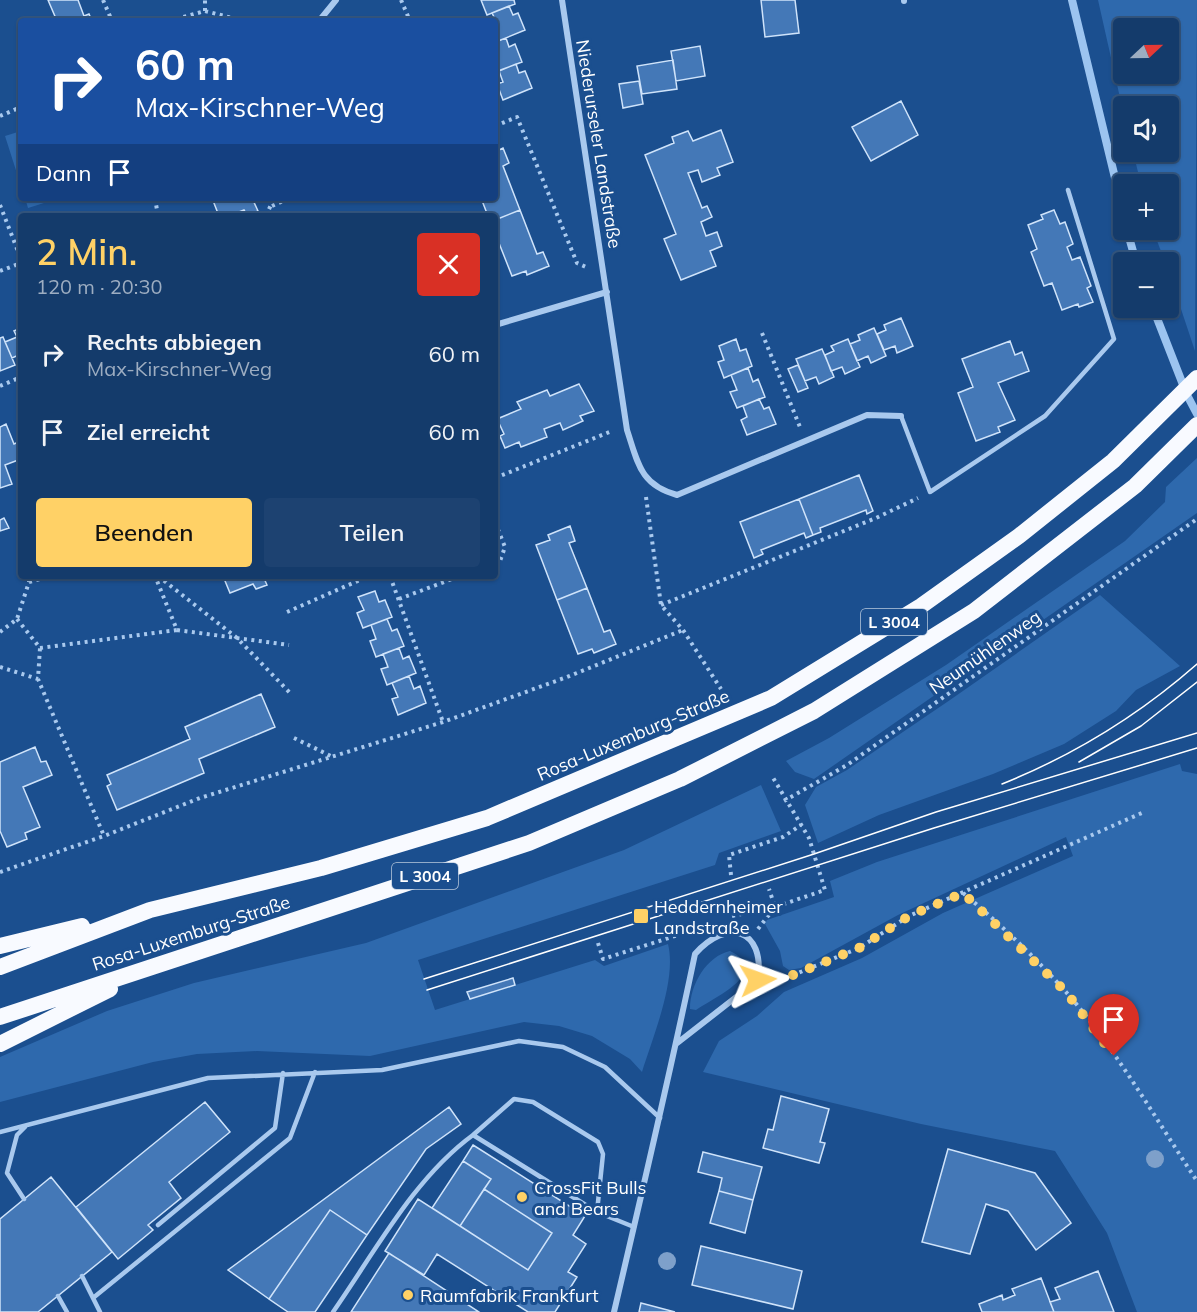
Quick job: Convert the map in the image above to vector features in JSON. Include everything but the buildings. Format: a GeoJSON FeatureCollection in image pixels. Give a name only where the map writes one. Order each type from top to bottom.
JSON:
{"type":"FeatureCollection","features":[{"type":"Feature","properties":{"kind":"highway","name":"Rosa-Luxemburg-Straße"},"geometry":{"type":"LineString","coordinates":[[0,967],[150,910],[321,868],[487,818],[771,698],[921,606],[1019,536],[1113,461],[1197,378]]}},
{"type":"Feature","properties":{"kind":"highway","name":"Rosa-Luxemburg-Straße"},"geometry":{"type":"LineString","coordinates":[[0,1017],[164,961],[529,843],[680,779],[814,711],[974,611],[1135,486],[1197,425]]}},
{"type":"Feature","properties":{"kind":"highway"},"geometry":{"type":"LineString","coordinates":[[0,946],[150,910]]}},
{"type":"Feature","properties":{"kind":"highway"},"geometry":{"type":"LineString","coordinates":[[0,1044],[164,961]]}},
{"type":"Feature","properties":{"kind":"street"},"geometry":{"type":"LineString","coordinates":[[321,18],[336,0]]}},
{"type":"Feature","properties":{"kind":"street","name":"Niederurseler Landstraße"},"geometry":{"type":"LineString","coordinates":[[562,0],[627,430],[641,473],[660,490],[677,495],[867,415],[901,416]]}},
{"type":"Feature","properties":{"kind":"street"},"geometry":{"type":"LineString","coordinates":[[498,324],[607,292]]}},
{"type":"Feature","properties":{"kind":"street"},"geometry":{"type":"LineString","coordinates":[[614,1312],[696,954],[706,941],[725,933],[745,934],[756,945],[760,961],[758,980],[676,1044]]}},
{"type":"Feature","properties":{"kind":"lane"},"geometry":{"type":"LineString","coordinates":[[901,416],[930,492],[1045,416],[1114,339],[1068,190]]}},
{"type":"Feature","properties":{"kind":"lane"},"geometry":{"type":"LineString","coordinates":[[0,1132],[208,1078],[382,1070],[519,1041],[563,1047],[605,1067],[660,1118]]}},
{"type":"Feature","properties":{"kind":"lane"},"geometry":{"type":"LineString","coordinates":[[93,1298],[290,1138],[315,1072]]}},
{"type":"Feature","properties":{"kind":"lane"},"geometry":{"type":"LineString","coordinates":[[158,1225],[275,1128],[283,1073]]}},
{"type":"Feature","properties":{"kind":"lane"},"geometry":{"type":"LineString","coordinates":[[333,1312],[426,1178],[450,1152],[514,1100],[533,1102],[543,1107],[598,1142],[603,1154],[597,1212]]}},
{"type":"Feature","properties":{"kind":"lane"},"geometry":{"type":"LineString","coordinates":[[24,1199],[8,1173],[17,1136],[27,1125]]}},
{"type":"Feature","properties":{"kind":"lane"},"geometry":{"type":"LineString","coordinates":[[473,1135],[597,1212],[634,1227]]}},
{"type":"Feature","properties":{"kind":"lane"},"geometry":{"type":"LineString","coordinates":[[82,1276],[100,1312]]}},
{"type":"Feature","properties":{"kind":"lane"},"geometry":{"type":"LineString","coordinates":[[58,1296],[67,1312]]}},
{"type":"Feature","properties":{"kind":"path"},"geometry":{"type":"LineString","coordinates":[[103,0],[111,18]]}},
{"type":"Feature","properties":{"kind":"path"},"geometry":{"type":"LineString","coordinates":[[204,11],[206,0]]}},
{"type":"Feature","properties":{"kind":"path"},"geometry":{"type":"LineString","coordinates":[[401,0],[409,18]]}},
{"type":"Feature","properties":{"kind":"path"},"geometry":{"type":"LineString","coordinates":[[180,18],[204,11],[232,18]]}},
{"type":"Feature","properties":{"kind":"path"},"geometry":{"type":"LineString","coordinates":[[0,116],[18,109]]}},
{"type":"Feature","properties":{"kind":"path"},"geometry":{"type":"LineString","coordinates":[[498,125],[517,117],[577,263],[588,268]]}},
{"type":"Feature","properties":{"kind":"path"},"geometry":{"type":"LineString","coordinates":[[268,213],[273,201]]}},
{"type":"Feature","properties":{"kind":"path"},"geometry":{"type":"LineString","coordinates":[[272,206],[283,201]]}},
{"type":"Feature","properties":{"kind":"path"},"geometry":{"type":"LineString","coordinates":[[0,205],[18,242]]}},
{"type":"Feature","properties":{"kind":"path"},"geometry":{"type":"LineString","coordinates":[[0,271],[18,262]]}},
{"type":"Feature","properties":{"kind":"path"},"geometry":{"type":"LineString","coordinates":[[762,333],[801,428]]}},
{"type":"Feature","properties":{"kind":"path"},"geometry":{"type":"LineString","coordinates":[[0,386],[18,378]]}},
{"type":"Feature","properties":{"kind":"path"},"geometry":{"type":"LineString","coordinates":[[498,477],[612,431]]}},
{"type":"Feature","properties":{"kind":"path"},"geometry":{"type":"LineString","coordinates":[[661,606],[866,522],[930,492]]}},
{"type":"Feature","properties":{"kind":"path","name":"Neumühlenweg"},"geometry":{"type":"LineString","coordinates":[[784,801],[847,765],[1197,519]]}},
{"type":"Feature","properties":{"kind":"path"},"geometry":{"type":"LineString","coordinates":[[650,525],[661,606],[683,630],[721,689]]}},
{"type":"Feature","properties":{"kind":"path"},"geometry":{"type":"LineString","coordinates":[[498,530],[505,547],[498,562]]}},
{"type":"Feature","properties":{"kind":"path"},"geometry":{"type":"LineString","coordinates":[[0,632],[16,619],[28,579]]}},
{"type":"Feature","properties":{"kind":"path"},"geometry":{"type":"LineString","coordinates":[[29,582],[40,579]]}},
{"type":"Feature","properties":{"kind":"path"},"geometry":{"type":"LineString","coordinates":[[157,579],[177,630]]}},
{"type":"Feature","properties":{"kind":"path"},"geometry":{"type":"LineString","coordinates":[[160,579],[237,638],[292,695]]}},
{"type":"Feature","properties":{"kind":"path"},"geometry":{"type":"LineString","coordinates":[[287,612],[362,579]]}},
{"type":"Feature","properties":{"kind":"path"},"geometry":{"type":"LineString","coordinates":[[391,579],[443,722]]}},
{"type":"Feature","properties":{"kind":"path"},"geometry":{"type":"LineString","coordinates":[[399,599],[452,579]]}},
{"type":"Feature","properties":{"kind":"path"},"geometry":{"type":"LineString","coordinates":[[16,619],[40,648],[38,679],[104,836]]}},
{"type":"Feature","properties":{"kind":"path"},"geometry":{"type":"LineString","coordinates":[[40,648],[177,630],[289,645]]}},
{"type":"Feature","properties":{"kind":"path"},"geometry":{"type":"LineString","coordinates":[[0,872],[104,836],[200,798],[443,722],[567,677],[683,630]]}},
{"type":"Feature","properties":{"kind":"path"},"geometry":{"type":"LineString","coordinates":[[0,667],[38,679]]}},
{"type":"Feature","properties":{"kind":"path"},"geometry":{"type":"LineString","coordinates":[[294,738],[333,757]]}},
{"type":"Feature","properties":{"kind":"path"},"geometry":{"type":"LineString","coordinates":[[728,917],[775,907],[825,890],[809,838],[784,801],[772,776]]}},
{"type":"Feature","properties":{"kind":"path"},"geometry":{"type":"LineString","coordinates":[[758,980],[781,980],[859,948],[909,916],[1144,812]]}},
{"type":"Feature","properties":{"kind":"path"},"geometry":{"type":"LineString","coordinates":[[731,875],[729,855],[783,837],[801,825]]}},
{"type":"Feature","properties":{"kind":"path"},"geometry":{"type":"LineString","coordinates":[[769,889],[775,907]]}},
{"type":"Feature","properties":{"kind":"path"},"geometry":{"type":"LineString","coordinates":[[963,893],[1066,992],[1114,1056],[1196,1179]]}},
{"type":"Feature","properties":{"kind":"path"},"geometry":{"type":"LineString","coordinates":[[759,925],[775,907]]}},
{"type":"Feature","properties":{"kind":"path"},"geometry":{"type":"LineString","coordinates":[[598,943],[603,959],[678,935]]}},
{"type":"Feature","properties":{"kind":"shaded area"},"geometry":{"type":"Polygon","coordinates":[[[1098,0],[1197,0],[1195,351],[1179,303],[1179,252],[1161,252],[1157,240],[1179,240],[1179,174],[1138,174],[1136,162],[1179,162],[1179,96],[1120,96],[1117,84],[1179,84],[1179,18],[1113,18],[1113,67],[1098,0]]]}},
{"type":"Feature","properties":{"kind":"shaded area"},"geometry":{"type":"Polygon","coordinates":[[[18,132],[18,177],[5,136],[18,132]]]}},
{"type":"Feature","properties":{"kind":"shaded area"},"geometry":{"type":"Polygon","coordinates":[[[26,201],[50,201],[28,208],[26,201]]]}},
{"type":"Feature","properties":{"kind":"shaded area"},"geometry":{"type":"Polygon","coordinates":[[[1197,458],[1197,513],[814,779],[795,772],[786,761],[829,738],[946,665],[1125,541],[1165,502],[1166,487],[1197,458]]]}},
{"type":"Feature","properties":{"kind":"shaded area"},"geometry":{"type":"Polygon","coordinates":[[[1100,595],[1180,666],[1136,690],[1116,711],[1064,744],[993,774],[879,815],[818,843],[805,805],[816,787],[847,770],[1100,595]]]}},
{"type":"Feature","properties":{"kind":"shaded area"},"geometry":{"type":"Polygon","coordinates":[[[1180,764],[1182,771],[1197,774],[1197,1312],[1137,1312],[1107,1233],[1055,1151],[921,1124],[703,1072],[719,1041],[757,1016],[784,992],[862,958],[943,913],[1073,856],[1066,837],[898,915],[801,968],[789,970],[783,966],[780,951],[765,924],[767,920],[834,897],[830,881],[877,862],[1180,764]]]}},
{"type":"Feature","properties":{"kind":"shaded area"},"geometry":{"type":"Polygon","coordinates":[[[761,785],[781,831],[719,853],[715,865],[418,960],[435,1010],[595,960],[604,966],[668,944],[670,958],[667,991],[642,1072],[630,1059],[592,1036],[559,1026],[524,1022],[370,1056],[257,1051],[197,1054],[153,1062],[0,1102],[0,1057],[107,1011],[194,983],[366,943],[624,850],[761,785]]]}},
{"type":"Feature","properties":{"kind":"shaded area"},"geometry":{"type":"Polygon","coordinates":[[[730,951],[742,959],[745,967],[743,976],[715,999],[696,1010],[690,1009],[693,990],[701,972],[714,959],[730,951]]]}},
{"type":"Feature","properties":{"kind":"waterway"},"geometry":{"type":"LineString","coordinates":[[1072,0],[1114,174]]}},
{"type":"Feature","properties":{"kind":"waterway"},"geometry":{"type":"LineString","coordinates":[[1130,240],[1133,252]]}},
{"type":"Feature","properties":{"kind":"waterway"},"geometry":{"type":"LineString","coordinates":[[1157,318],[1187,395],[1197,414]]}},
{"type":"Feature","properties":{"kind":"tram line"},"geometry":{"type":"LineString","coordinates":[[1002,784],[1055,760],[1105,732],[1129,717],[1197,664]]}},
{"type":"Feature","properties":{"kind":"tram line"},"geometry":{"type":"LineString","coordinates":[[1079,762],[1141,726],[1197,682]]}},
{"type":"Feature","properties":{"kind":"tram line"},"geometry":{"type":"LineString","coordinates":[[424,979],[814,854],[936,812],[1197,733]]}},
{"type":"Feature","properties":{"kind":"tram line"},"geometry":{"type":"LineString","coordinates":[[427,990],[934,828],[1197,748]]}},
{"type":"Feature","properties":{"kind":"place","name":"Heddernheimer Landstraße"},"geometry":{"type":"Point","coordinates":[641,916]}},
{"type":"Feature","properties":{"kind":"place","name":"CrossFit Bulls and Bears"},"geometry":{"type":"Point","coordinates":[522,1197]}},
{"type":"Feature","properties":{"kind":"place","name":"Raumfabrik Frankfurt"},"geometry":{"type":"Point","coordinates":[408,1295]}},
{"type":"Feature","properties":{"kind":"route"},"geometry":{"type":"LineString","coordinates":[[758,980],[781,980],[859,948],[909,916],[963,893],[987,913],[1066,992],[1114,1056]]}}]}
